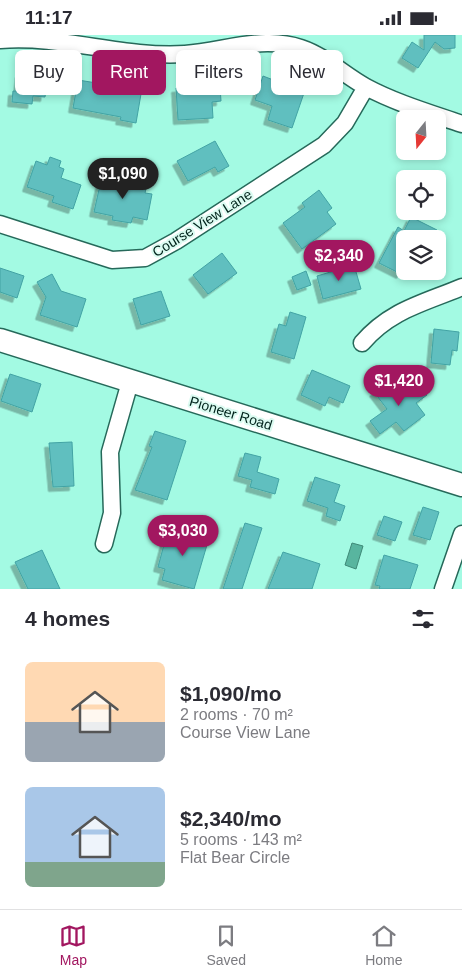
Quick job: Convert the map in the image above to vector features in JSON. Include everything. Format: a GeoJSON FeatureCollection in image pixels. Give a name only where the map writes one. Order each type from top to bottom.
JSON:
{"type":"FeatureCollection","features":[{"type":"Feature","properties":{"kind":"street"},"geometry":{"type":"LineString","coordinates":[[0,39],[56,39],[128,53],[157,54],[212,51],[242,44],[281,43],[301,48],[318,56],[366,87],[410,106],[462,124]]}},
{"type":"Feature","properties":{"kind":"street","name":"Course View Lane"},"geometry":{"type":"LineString","coordinates":[[0,224],[112,260],[129,260],[150,256],[324,145],[345,123],[366,87]]}},
{"type":"Feature","properties":{"kind":"street"},"geometry":{"type":"LineString","coordinates":[[362,343],[374,328],[390,316],[462,287]]}},
{"type":"Feature","properties":{"kind":"street","name":"Pioneer Road"},"geometry":{"type":"LineString","coordinates":[[0,340],[462,485]]}},
{"type":"Feature","properties":{"kind":"street"},"geometry":{"type":"LineString","coordinates":[[104,544],[112,513],[110,452],[130,382]]}},
{"type":"Feature","properties":{"kind":"street"},"geometry":{"type":"LineString","coordinates":[[443,589],[462,534]]}},
{"type":"Feature","properties":{"kind":"shaded area"},"geometry":{"type":"Polygon","coordinates":[[[352,543],[363,546],[356,569],[345,565],[352,543]]]}},
{"type":"Feature","properties":{"kind":"building"},"geometry":{"type":"Polygon","coordinates":[[[424,35],[455,35],[455,48],[444,49],[435,42],[418,68],[402,58],[412,42],[424,50],[424,35]]]}},
{"type":"Feature","properties":{"kind":"building"},"geometry":{"type":"Polygon","coordinates":[[[263,76],[271,79],[271,95],[303,95],[292,128],[268,120],[272,106],[255,100],[257,95],[261,95],[263,76]]]}},
{"type":"Feature","properties":{"kind":"building"},"geometry":{"type":"Polygon","coordinates":[[[82,81],[92,82],[92,95],[141,95],[136,123],[120,120],[121,117],[73,108],[75,95],[82,95],[82,81]]]}},
{"type":"Feature","properties":{"kind":"building"},"geometry":{"type":"Polygon","coordinates":[[[13,91],[15,91],[15,95],[45,95],[45,97],[33,96],[32,104],[12,102],[13,91]]]}},
{"type":"Feature","properties":{"kind":"building"},"geometry":{"type":"Polygon","coordinates":[[[176,95],[221,95],[221,101],[212,102],[213,118],[178,120],[176,95]]]}},
{"type":"Feature","properties":{"kind":"building"},"geometry":{"type":"Polygon","coordinates":[[[215,141],[229,166],[218,172],[215,167],[188,181],[177,161],[215,141]]]}},
{"type":"Feature","properties":{"kind":"building"},"geometry":{"type":"Polygon","coordinates":[[[50,157],[61,161],[59,167],[64,169],[61,178],[81,185],[73,209],[52,202],[54,196],[27,187],[36,161],[47,165],[50,157]]]}},
{"type":"Feature","properties":{"kind":"building"},"geometry":{"type":"Polygon","coordinates":[[[102,176],[147,184],[145,193],[152,194],[147,220],[133,217],[131,223],[112,220],[113,216],[94,212],[102,176]]]}},
{"type":"Feature","properties":{"kind":"building"},"geometry":{"type":"Polygon","coordinates":[[[319,190],[332,208],[327,212],[336,224],[302,249],[283,223],[305,207],[302,203],[319,190]]]}},
{"type":"Feature","properties":{"kind":"building"},"geometry":{"type":"Polygon","coordinates":[[[410,220],[417,220],[437,230],[404,230],[410,220]]]}},
{"type":"Feature","properties":{"kind":"building"},"geometry":{"type":"Polygon","coordinates":[[[396,231],[396,272],[379,263],[396,231]]]}},
{"type":"Feature","properties":{"kind":"building"},"geometry":{"type":"Polygon","coordinates":[[[222,253],[237,273],[208,294],[193,275],[222,253]]]}},
{"type":"Feature","properties":{"kind":"building"},"geometry":{"type":"Polygon","coordinates":[[[354,265],[361,289],[323,299],[317,276],[354,265]]]}},
{"type":"Feature","properties":{"kind":"building"},"geometry":{"type":"Polygon","coordinates":[[[0,268],[24,276],[17,298],[0,292],[0,268]]]}},
{"type":"Feature","properties":{"kind":"building"},"geometry":{"type":"Polygon","coordinates":[[[306,271],[311,285],[297,290],[292,277],[306,271]]]}},
{"type":"Feature","properties":{"kind":"building"},"geometry":{"type":"Polygon","coordinates":[[[52,274],[61,291],[86,299],[77,327],[40,315],[46,297],[37,282],[52,274]]]}},
{"type":"Feature","properties":{"kind":"building"},"geometry":{"type":"Polygon","coordinates":[[[161,291],[170,316],[141,325],[133,299],[161,291]]]}},
{"type":"Feature","properties":{"kind":"building"},"geometry":{"type":"Polygon","coordinates":[[[290,312],[306,317],[294,359],[271,352],[279,324],[286,326],[290,312]]]}},
{"type":"Feature","properties":{"kind":"building"},"geometry":{"type":"Polygon","coordinates":[[[434,329],[459,332],[457,351],[452,350],[450,365],[431,363],[434,329]]]}},
{"type":"Feature","properties":{"kind":"building"},"geometry":{"type":"Polygon","coordinates":[[[312,370],[350,386],[343,403],[329,397],[325,406],[301,395],[312,370]]]}},
{"type":"Feature","properties":{"kind":"building"},"geometry":{"type":"Polygon","coordinates":[[[10,374],[41,384],[32,412],[1,401],[10,374]]]}},
{"type":"Feature","properties":{"kind":"building"},"geometry":{"type":"Polygon","coordinates":[[[415,379],[427,395],[416,403],[425,415],[404,431],[396,422],[380,434],[370,421],[387,409],[374,392],[387,383],[395,394],[415,379]]]}},
{"type":"Feature","properties":{"kind":"building"},"geometry":{"type":"Polygon","coordinates":[[[155,431],[186,441],[167,500],[135,490],[152,447],[149,446],[155,431]]]}},
{"type":"Feature","properties":{"kind":"building"},"geometry":{"type":"Polygon","coordinates":[[[72,442],[74,486],[53,487],[49,443],[72,442]]]}},
{"type":"Feature","properties":{"kind":"building"},"geometry":{"type":"Polygon","coordinates":[[[245,453],[261,457],[257,472],[279,479],[275,494],[250,487],[252,480],[238,476],[245,453]]]}},
{"type":"Feature","properties":{"kind":"building"},"geometry":{"type":"Polygon","coordinates":[[[315,477],[340,485],[334,502],[345,506],[340,521],[326,516],[328,508],[307,501],[315,477]]]}},
{"type":"Feature","properties":{"kind":"building"},"geometry":{"type":"Polygon","coordinates":[[[423,507],[439,512],[430,540],[413,535],[423,507]]]}},
{"type":"Feature","properties":{"kind":"building"},"geometry":{"type":"Polygon","coordinates":[[[384,516],[402,522],[395,541],[377,535],[384,516]]]}},
{"type":"Feature","properties":{"kind":"building"},"geometry":{"type":"Polygon","coordinates":[[[245,523],[262,528],[242,589],[223,589],[245,523]]]}},
{"type":"Feature","properties":{"kind":"building"},"geometry":{"type":"Polygon","coordinates":[[[169,526],[209,538],[194,589],[162,580],[165,569],[158,567],[169,526]]]}},
{"type":"Feature","properties":{"kind":"building"},"geometry":{"type":"Polygon","coordinates":[[[42,550],[60,589],[28,589],[15,562],[42,550]]]}},
{"type":"Feature","properties":{"kind":"building"},"geometry":{"type":"Polygon","coordinates":[[[283,552],[320,564],[312,589],[268,589],[283,552]]]}},
{"type":"Feature","properties":{"kind":"building"},"geometry":{"type":"Polygon","coordinates":[[[384,555],[418,565],[410,589],[379,589],[380,586],[375,585],[384,555]]]}}]}
